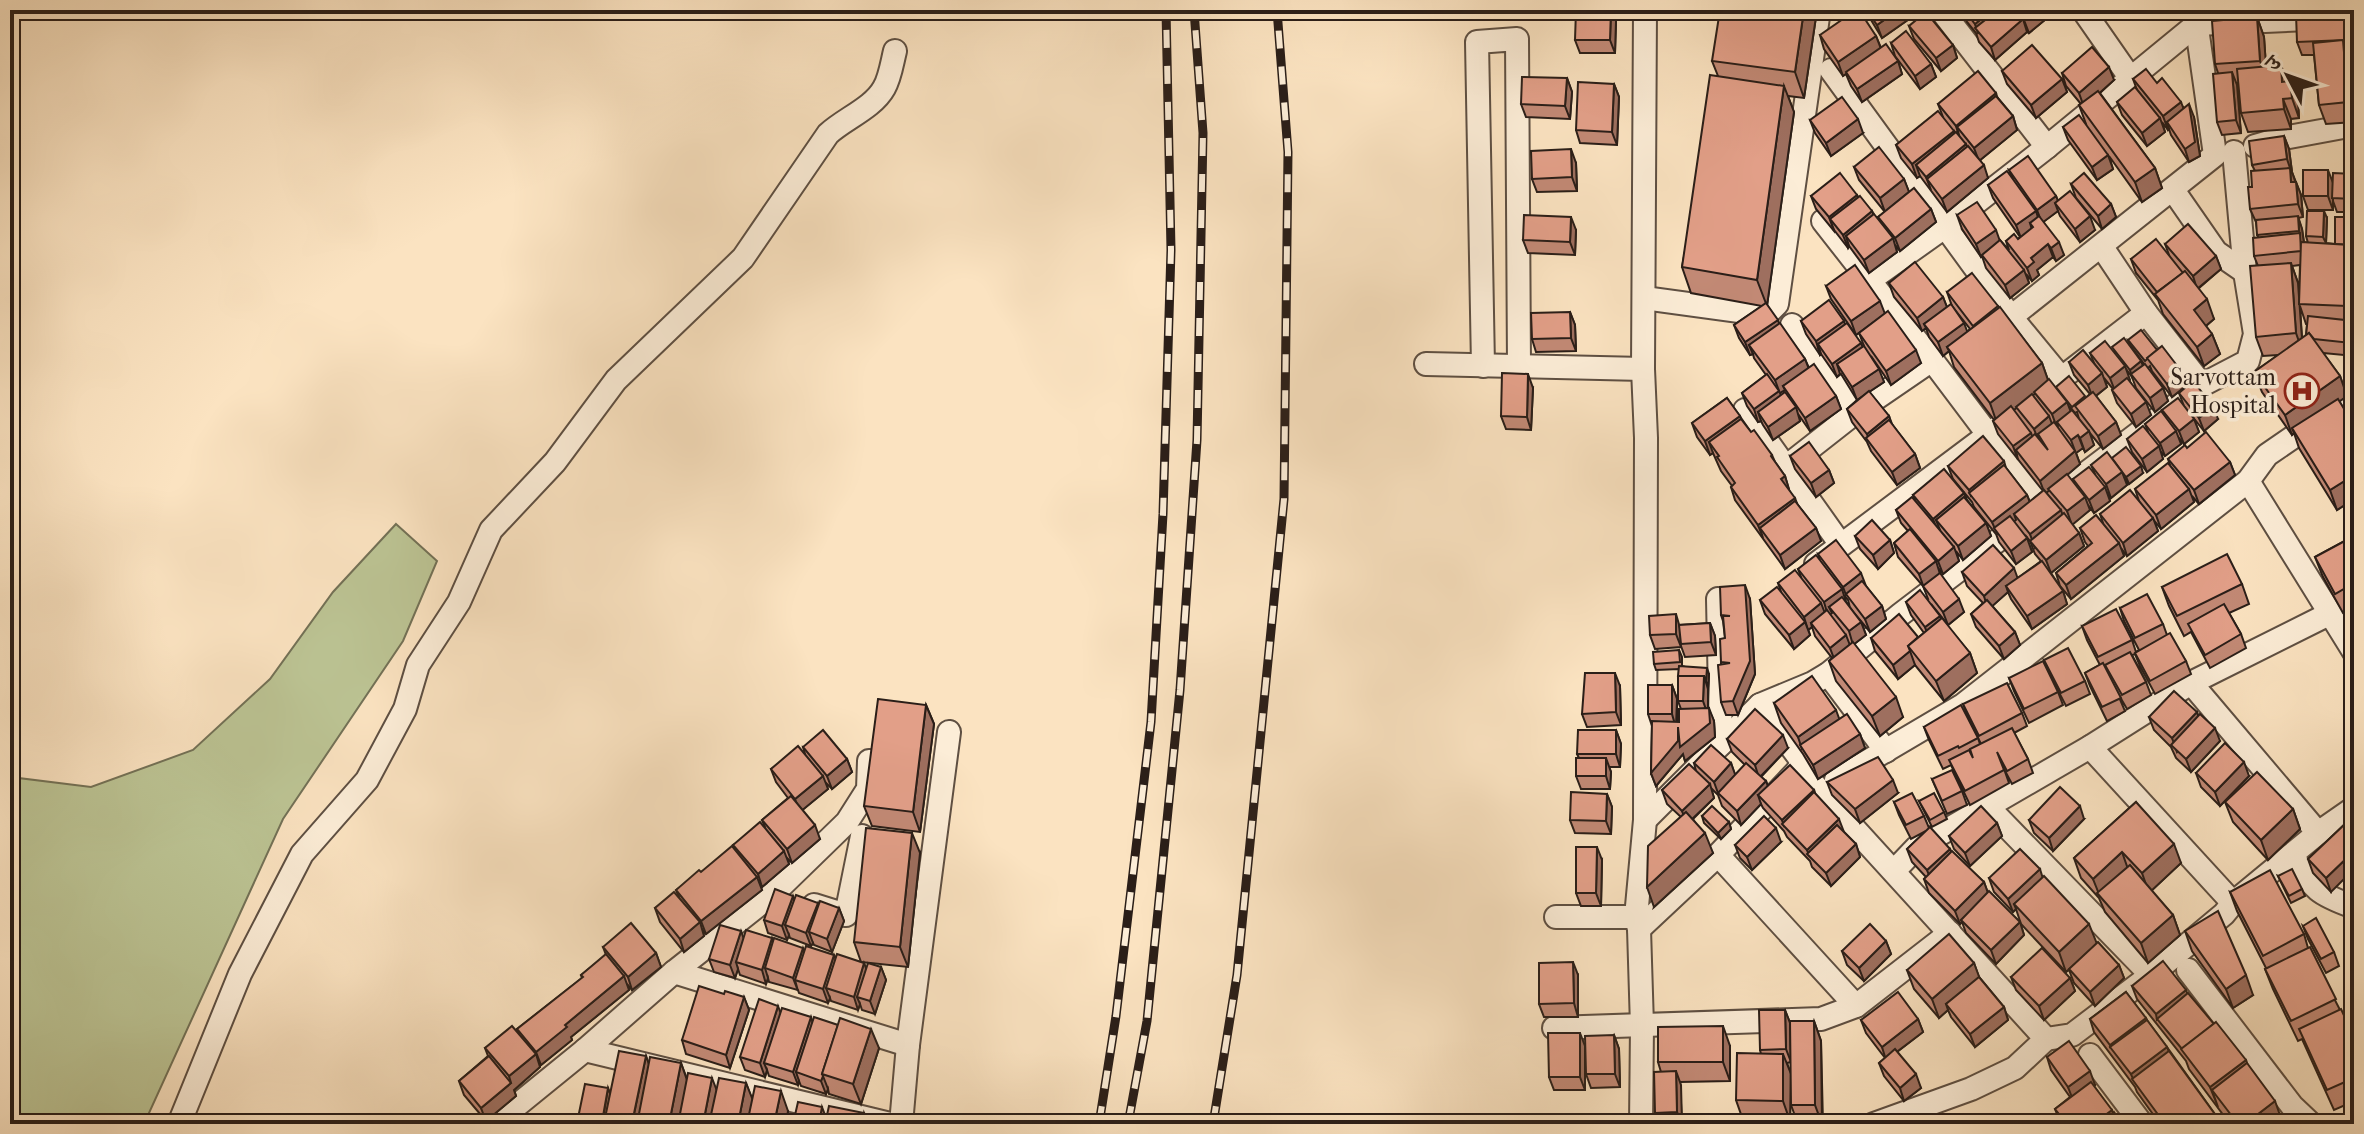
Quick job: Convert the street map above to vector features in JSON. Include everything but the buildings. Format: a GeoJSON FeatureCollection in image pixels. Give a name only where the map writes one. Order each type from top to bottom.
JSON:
{"type":"FeatureCollection","features":[{"type":"Feature","properties":{"kind":"street"},"geometry":{"type":"LineString","coordinates":[[1641,1124],[1642,1026],[1638,923],[1645,820],[1645,10]]}},
{"type":"Feature","properties":{"kind":"street"},"geometry":{"type":"LineString","coordinates":[[1644,298],[1754,313],[1770,311],[1777,304],[1819,10]]}},
{"type":"Feature","properties":{"kind":"street"},"geometry":{"type":"LineString","coordinates":[[1941,10],[2047,147]]}},
{"type":"Feature","properties":{"kind":"street"},"geometry":{"type":"LineString","coordinates":[[2083,10],[2131,79]]}},
{"type":"Feature","properties":{"kind":"street"},"geometry":{"type":"LineString","coordinates":[[1645,820],[1760,705],[1828,674],[1901,614],[2202,385],[2248,361],[2255,334],[2225,153],[2196,17]]}},
{"type":"Feature","properties":{"kind":"street"},"geometry":{"type":"LineString","coordinates":[[1870,280],[1946,226],[2047,147],[2131,79],[2196,17],[2354,17]]}},
{"type":"Feature","properties":{"kind":"street"},"geometry":{"type":"LineString","coordinates":[[1483,366],[1477,42],[1517,39],[1519,365]]}},
{"type":"Feature","properties":{"kind":"street"},"geometry":{"type":"LineString","coordinates":[[179,1124],[240,974],[302,854],[367,780],[405,709],[418,665],[459,602],[491,530],[555,462],[616,380],[743,258],[828,134],[878,97],[885,86],[895,51]]}},
{"type":"Feature","properties":{"kind":"street"},"geometry":{"type":"LineString","coordinates":[[1831,70],[2011,317],[2062,379]]}},
{"type":"Feature","properties":{"kind":"street"},"geometry":{"type":"LineString","coordinates":[[2011,317],[2225,153],[2354,125]]}},
{"type":"Feature","properties":{"kind":"street"},"geometry":{"type":"LineString","coordinates":[[2173,190],[2216,252],[2245,272]]}},
{"type":"Feature","properties":{"kind":"street"},"geometry":{"type":"LineString","coordinates":[[1823,221],[2042,506]]}},
{"type":"Feature","properties":{"kind":"street"},"geometry":{"type":"LineString","coordinates":[[2102,247],[2146,313],[2202,385]]}},
{"type":"Feature","properties":{"kind":"street"},"geometry":{"type":"LineString","coordinates":[[1798,577],[2146,313]]}},
{"type":"Feature","properties":{"kind":"street"},"geometry":{"type":"LineString","coordinates":[[1792,325],[1856,412]]}},
{"type":"Feature","properties":{"kind":"street"},"geometry":{"type":"LineString","coordinates":[[1785,468],[1856,412],[1932,360]]}},
{"type":"Feature","properties":{"kind":"street"},"geometry":{"type":"LineString","coordinates":[[1426,364],[1643,369]]}},
{"type":"Feature","properties":{"kind":"street"},"geometry":{"type":"LineString","coordinates":[[1818,791],[1963,705],[2248,481],[2267,455],[2354,398]]}},
{"type":"Feature","properties":{"kind":"street"},"geometry":{"type":"LineString","coordinates":[[1745,410],[1841,545]]}},
{"type":"Feature","properties":{"kind":"street"},"geometry":{"type":"LineString","coordinates":[[2248,481],[2354,652]]}},
{"type":"Feature","properties":{"kind":"street"},"geometry":{"type":"LineString","coordinates":[[1718,599],[1721,744]]}},
{"type":"Feature","properties":{"kind":"street"},"geometry":{"type":"LineString","coordinates":[[1894,871],[1916,848],[2090,747],[2191,683],[2329,614]]}},
{"type":"Feature","properties":{"kind":"street"},"geometry":{"type":"LineString","coordinates":[[1828,674],[1886,751]]}},
{"type":"Feature","properties":{"kind":"street"},"geometry":{"type":"LineString","coordinates":[[2191,683],[2318,833]]}},
{"type":"Feature","properties":{"kind":"street"},"geometry":{"type":"LineString","coordinates":[[1556,917],[1638,923],[1718,855],[1804,764],[1760,705]]}},
{"type":"Feature","properties":{"kind":"street"},"geometry":{"type":"LineString","coordinates":[[901,1124],[928,844],[949,732]]}},
{"type":"Feature","properties":{"kind":"street"},"geometry":{"type":"LineString","coordinates":[[2090,747],[2233,903]]}},
{"type":"Feature","properties":{"kind":"street"},"geometry":{"type":"LineString","coordinates":[[775,892],[846,915],[868,789],[869,761]]}},
{"type":"Feature","properties":{"kind":"street"},"geometry":{"type":"LineString","coordinates":[[1799,768],[2046,1039]]}},
{"type":"Feature","properties":{"kind":"street"},"geometry":{"type":"LineString","coordinates":[[1987,806],[2151,975]]}},
{"type":"Feature","properties":{"kind":"street"},"geometry":{"type":"LineString","coordinates":[[1874,1124],[1971,1089],[2015,1068],[2046,1039],[2072,1035],[2151,975],[2318,833],[2354,808]]}},
{"type":"Feature","properties":{"kind":"street"},"geometry":{"type":"LineString","coordinates":[[494,1124],[674,972],[775,892],[861,832]]}},
{"type":"Feature","properties":{"kind":"street"},"geometry":{"type":"LineString","coordinates":[[1718,855],[1856,1006]]}},
{"type":"Feature","properties":{"kind":"street"},"geometry":{"type":"LineString","coordinates":[[2292,855],[2313,887],[2327,898],[2354,907]]}},
{"type":"Feature","properties":{"kind":"street"},"geometry":{"type":"LineString","coordinates":[[1554,1028],[1821,1019],[1856,1006],[1950,933]]}},
{"type":"Feature","properties":{"kind":"street"},"geometry":{"type":"LineString","coordinates":[[2188,970],[2292,1106],[2311,1124]]}},
{"type":"Feature","properties":{"kind":"street"},"geometry":{"type":"LineString","coordinates":[[674,972],[908,1045]]}},
{"type":"Feature","properties":{"kind":"street"},"geometry":{"type":"LineString","coordinates":[[585,1050],[890,1124]]}},
{"type":"Feature","properties":{"kind":"street"},"geometry":{"type":"LineString","coordinates":[[2090,1055],[2142,1124]]}},
{"type":"Feature","properties":{"kind":"green space"},"geometry":{"type":"Polygon","coordinates":[[[396,524],[437,561],[403,641],[283,819],[144,1124],[10,1124],[10,777],[91,787],[193,750],[270,679],[333,592],[396,524]]]}},
{"type":"Feature","properties":{"kind":"railway"},"geometry":{"type":"LineString","coordinates":[[1099,1124],[1116,1016],[1151,722],[1163,514],[1171,250],[1166,10]]}},
{"type":"Feature","properties":{"kind":"railway"},"geometry":{"type":"LineString","coordinates":[[1128,1124],[1147,1021],[1180,690],[1197,440],[1203,133],[1194,10]]}},
{"type":"Feature","properties":{"kind":"railway"},"geometry":{"type":"LineString","coordinates":[[1213,1124],[1237,975],[1284,499],[1288,152],[1277,10]]}},
{"type":"Feature","properties":{"kind":"place","name":"Sarvottam Hospital"},"geometry":{"type":"Point","coordinates":[2302,391]}}]}
